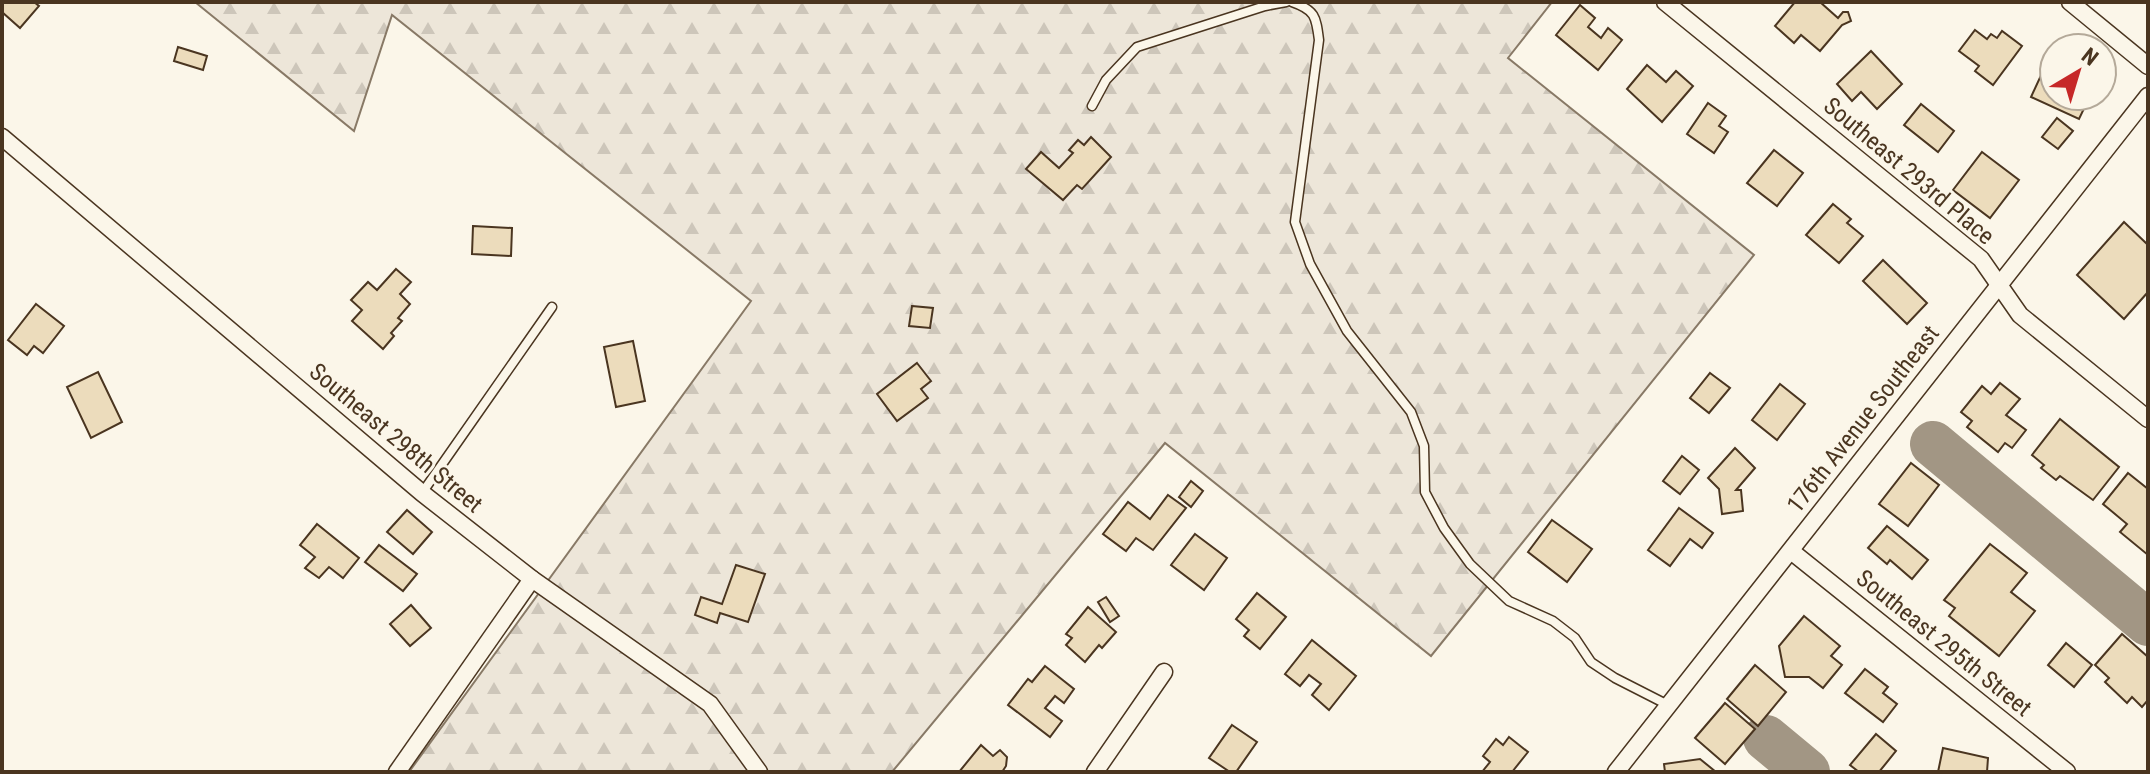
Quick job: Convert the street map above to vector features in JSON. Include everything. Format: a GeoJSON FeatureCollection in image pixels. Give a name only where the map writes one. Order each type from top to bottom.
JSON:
{"type":"FeatureCollection","features":[{"type":"Feature","properties":{"kind":"street","name":"Southeast 293rd Place"},"geometry":{"type":"LineString","coordinates":[[1665,2],[1981,259],[2020,315],[2148,419]]}},
{"type":"Feature","properties":{"kind":"street"},"geometry":{"type":"LineString","coordinates":[[2070,2],[2148,66]]}},
{"type":"Feature","properties":{"kind":"street","name":"176th Avenue Southeast"},"geometry":{"type":"LineString","coordinates":[[1616,772],[2148,96]]}},
{"type":"Feature","properties":{"kind":"street","name":"Southeast 298th Street"},"geometry":{"type":"LineString","coordinates":[[2,137],[422,493],[532,579],[710,704],[759,772]]}},
{"type":"Feature","properties":{"kind":"street","name":"Southeast 295th Street"},"geometry":{"type":"LineString","coordinates":[[1791,551],[2067,772]]}},
{"type":"Feature","properties":{"kind":"street"},"geometry":{"type":"LineString","coordinates":[[397,772],[532,579]]}},
{"type":"Feature","properties":{"kind":"street"},"geometry":{"type":"LineString","coordinates":[[1095,772],[1164,672]]}},
{"type":"Feature","properties":{"kind":"lane"},"geometry":{"type":"LineString","coordinates":[[1092,106],[1106,80],[1137,47],[1265,6],[1289,2],[1307,7],[1317,19],[1319,40],[1295,222],[1310,264],[1347,331],[1411,412],[1424,446],[1425,492],[1431,504],[1470,564],[1509,601],[1553,621],[1575,638],[1591,662],[1615,678],[1669,705]]}},
{"type":"Feature","properties":{"kind":"lane"},"geometry":{"type":"LineString","coordinates":[[422,493],[552,307]]}},
{"type":"Feature","properties":{"kind":"green space"},"geometry":{"type":"Polygon","coordinates":[[[195,2],[1552,2],[1508,58],[1754,255],[1431,656],[1165,443],[892,772],[409,772],[751,301],[392,15],[354,131],[195,2]]]}},
{"type":"Feature","properties":{"kind":"building"},"geometry":{"type":"Polygon","coordinates":[[[2,2],[34,2],[39,6],[20,28],[2,12],[2,2]]]}},
{"type":"Feature","properties":{"kind":"building"},"geometry":{"type":"Polygon","coordinates":[[[1795,2],[1820,2],[1838,18],[1843,12],[1848,12],[1851,21],[1842,25],[1820,51],[1801,35],[1794,43],[1775,26],[1795,2]]]}},
{"type":"Feature","properties":{"kind":"building"},"geometry":{"type":"Polygon","coordinates":[[[1580,5],[1595,18],[1588,27],[1601,38],[1608,28],[1622,40],[1598,70],[1556,35],[1580,5]]]}},
{"type":"Feature","properties":{"kind":"building"},"geometry":{"type":"Polygon","coordinates":[[[1975,30],[1987,39],[1991,34],[1997,38],[2002,31],[2022,46],[1993,85],[1975,71],[1979,66],[1959,51],[1975,30]]]}},
{"type":"Feature","properties":{"kind":"building"},"geometry":{"type":"Polygon","coordinates":[[[178,47],[207,56],[203,70],[174,61],[178,47]]]}},
{"type":"Feature","properties":{"kind":"building"},"geometry":{"type":"Polygon","coordinates":[[[1871,51],[1902,84],[1877,109],[1861,92],[1852,101],[1837,84],[1871,51]]]}},
{"type":"Feature","properties":{"kind":"building"},"geometry":{"type":"Polygon","coordinates":[[[1647,65],[1666,82],[1676,71],[1693,86],[1662,122],[1627,89],[1647,65]]]}},
{"type":"Feature","properties":{"kind":"building"},"geometry":{"type":"Polygon","coordinates":[[[2038,82],[2038,100],[2031,97],[2038,82]]]}},
{"type":"Feature","properties":{"kind":"building"},"geometry":{"type":"Polygon","coordinates":[[[1708,103],[1726,116],[1719,126],[1728,132],[1714,153],[1687,134],[1708,103]]]}},
{"type":"Feature","properties":{"kind":"building"},"geometry":{"type":"Polygon","coordinates":[[[1921,104],[1954,131],[1938,152],[1904,125],[1921,104]]]}},
{"type":"Feature","properties":{"kind":"building"},"geometry":{"type":"Polygon","coordinates":[[[2064,112],[2082,112],[2079,119],[2064,112]]]}},
{"type":"Feature","properties":{"kind":"building"},"geometry":{"type":"Polygon","coordinates":[[[2057,118],[2073,131],[2058,149],[2042,137],[2057,118]]]}},
{"type":"Feature","properties":{"kind":"building"},"geometry":{"type":"Polygon","coordinates":[[[1091,137],[1111,157],[1082,189],[1077,185],[1063,200],[1026,169],[1041,152],[1059,168],[1073,153],[1069,150],[1078,140],[1084,145],[1091,137]]]}},
{"type":"Feature","properties":{"kind":"building"},"geometry":{"type":"Polygon","coordinates":[[[1774,150],[1803,173],[1777,206],[1747,183],[1774,150]]]}},
{"type":"Feature","properties":{"kind":"building"},"geometry":{"type":"Polygon","coordinates":[[[1982,152],[2019,180],[1990,218],[1953,190],[1982,152]]]}},
{"type":"Feature","properties":{"kind":"building"},"geometry":{"type":"Polygon","coordinates":[[[1833,204],[1851,219],[1847,223],[1863,236],[1839,263],[1806,235],[1833,204]]]}},
{"type":"Feature","properties":{"kind":"building"},"geometry":{"type":"Polygon","coordinates":[[[2124,222],[2148,245],[2148,292],[2124,319],[2077,275],[2124,222]]]}},
{"type":"Feature","properties":{"kind":"building"},"geometry":{"type":"Polygon","coordinates":[[[473,226],[512,228],[511,256],[472,254],[473,226]]]}},
{"type":"Feature","properties":{"kind":"building"},"geometry":{"type":"Polygon","coordinates":[[[1883,260],[1927,303],[1907,324],[1863,281],[1883,260]]]}},
{"type":"Feature","properties":{"kind":"building"},"geometry":{"type":"Polygon","coordinates":[[[396,269],[411,282],[400,294],[410,304],[398,318],[402,321],[383,349],[352,321],[362,310],[351,300],[368,282],[377,290],[396,269]]]}},
{"type":"Feature","properties":{"kind":"building"},"geometry":{"type":"Polygon","coordinates":[[[36,304],[64,326],[43,353],[34,346],[27,355],[8,340],[36,304]]]}},
{"type":"Feature","properties":{"kind":"building"},"geometry":{"type":"Polygon","coordinates":[[[912,306],[933,308],[930,328],[909,326],[912,306]]]}},
{"type":"Feature","properties":{"kind":"building"},"geometry":{"type":"Polygon","coordinates":[[[633,341],[645,401],[616,407],[604,347],[633,341]]]}},
{"type":"Feature","properties":{"kind":"building"},"geometry":{"type":"Polygon","coordinates":[[[917,363],[931,381],[921,389],[928,398],[897,421],[877,394],[917,363]]]}},
{"type":"Feature","properties":{"kind":"building"},"geometry":{"type":"Polygon","coordinates":[[[98,372],[122,422],[91,438],[67,387],[98,372]]]}},
{"type":"Feature","properties":{"kind":"building"},"geometry":{"type":"Polygon","coordinates":[[[1710,373],[1730,388],[1709,413],[1690,398],[1710,373]]]}},
{"type":"Feature","properties":{"kind":"building"},"geometry":{"type":"Polygon","coordinates":[[[2000,383],[2020,399],[2006,415],[2026,430],[2012,448],[2005,443],[1998,452],[1967,427],[1972,421],[1961,412],[1982,386],[1991,394],[2000,383]]]}},
{"type":"Feature","properties":{"kind":"building"},"geometry":{"type":"Polygon","coordinates":[[[1780,384],[1805,404],[1777,440],[1752,420],[1780,384]]]}},
{"type":"Feature","properties":{"kind":"building"},"geometry":{"type":"Polygon","coordinates":[[[2060,419],[2119,467],[2093,500],[2060,476],[2056,480],[2041,468],[2044,465],[2032,455],[2060,419]]]}},
{"type":"Feature","properties":{"kind":"building"},"geometry":{"type":"Polygon","coordinates":[[[1735,448],[1755,468],[1736,490],[1741,490],[1743,511],[1722,514],[1719,489],[1708,478],[1735,448]]]}},
{"type":"Feature","properties":{"kind":"building"},"geometry":{"type":"Polygon","coordinates":[[[1682,456],[1699,470],[1680,494],[1663,481],[1682,456]]]}},
{"type":"Feature","properties":{"kind":"building"},"geometry":{"type":"Polygon","coordinates":[[[1911,463],[1939,485],[1908,526],[1879,504],[1911,463]]]}},
{"type":"Feature","properties":{"kind":"building"},"geometry":{"type":"Polygon","coordinates":[[[2128,473],[2148,489],[2148,555],[2120,532],[2127,524],[2103,504],[2128,473]]]}},
{"type":"Feature","properties":{"kind":"building"},"geometry":{"type":"Polygon","coordinates":[[[1191,481],[1203,491],[1191,507],[1179,497],[1191,481]]]}},
{"type":"Feature","properties":{"kind":"building"},"geometry":{"type":"Polygon","coordinates":[[[1168,495],[1186,508],[1153,550],[1136,538],[1126,551],[1103,534],[1128,502],[1150,519],[1168,495]]]}},
{"type":"Feature","properties":{"kind":"building"},"geometry":{"type":"Polygon","coordinates":[[[1679,508],[1713,533],[1702,548],[1690,539],[1670,566],[1648,550],[1679,508]]]}},
{"type":"Feature","properties":{"kind":"building"},"geometry":{"type":"Polygon","coordinates":[[[407,510],[432,532],[413,554],[387,532],[407,510]]]}},
{"type":"Feature","properties":{"kind":"building"},"geometry":{"type":"Polygon","coordinates":[[[1552,520],[1592,549],[1567,582],[1528,552],[1552,520]]]}},
{"type":"Feature","properties":{"kind":"building"},"geometry":{"type":"Polygon","coordinates":[[[317,524],[359,558],[343,578],[329,567],[319,578],[305,568],[315,557],[300,545],[317,524]]]}},
{"type":"Feature","properties":{"kind":"building"},"geometry":{"type":"Polygon","coordinates":[[[1887,526],[1928,560],[1912,579],[1890,560],[1887,564],[1868,548],[1887,526]]]}},
{"type":"Feature","properties":{"kind":"building"},"geometry":{"type":"Polygon","coordinates":[[[1195,534],[1227,558],[1204,590],[1171,565],[1195,534]]]}},
{"type":"Feature","properties":{"kind":"building"},"geometry":{"type":"Polygon","coordinates":[[[1990,544],[2027,573],[2011,592],[2035,611],[1999,656],[1949,616],[1955,608],[1944,600],[1990,544]]]}},
{"type":"Feature","properties":{"kind":"building"},"geometry":{"type":"Polygon","coordinates":[[[379,545],[417,574],[403,591],[365,562],[379,545]]]}},
{"type":"Feature","properties":{"kind":"building"},"geometry":{"type":"Polygon","coordinates":[[[736,565],[765,574],[748,622],[720,613],[717,623],[695,615],[701,597],[722,604],[736,565]]]}},
{"type":"Feature","properties":{"kind":"building"},"geometry":{"type":"Polygon","coordinates":[[[1257,593],[1286,617],[1260,649],[1244,636],[1249,630],[1236,619],[1257,593]]]}},
{"type":"Feature","properties":{"kind":"building"},"geometry":{"type":"Polygon","coordinates":[[[1106,597],[1119,616],[1110,622],[1098,602],[1106,597]]]}},
{"type":"Feature","properties":{"kind":"building"},"geometry":{"type":"Polygon","coordinates":[[[411,605],[431,628],[410,646],[390,624],[411,605]]]}},
{"type":"Feature","properties":{"kind":"building"},"geometry":{"type":"Polygon","coordinates":[[[1088,607],[1116,632],[1102,648],[1099,645],[1085,662],[1066,645],[1072,638],[1066,634],[1088,607]]]}},
{"type":"Feature","properties":{"kind":"building"},"geometry":{"type":"Polygon","coordinates":[[[1804,616],[1840,646],[1831,656],[1842,665],[1823,688],[1809,677],[1785,677],[1779,646],[1804,616]]]}},
{"type":"Feature","properties":{"kind":"building"},"geometry":{"type":"Polygon","coordinates":[[[2122,634],[2148,657],[2148,700],[2142,707],[2132,697],[2127,703],[2105,682],[2109,678],[2095,665],[2122,634]]]}},
{"type":"Feature","properties":{"kind":"building"},"geometry":{"type":"Polygon","coordinates":[[[1312,640],[1356,676],[1329,710],[1312,695],[1321,684],[1309,675],[1300,686],[1285,674],[1312,640]]]}},
{"type":"Feature","properties":{"kind":"building"},"geometry":{"type":"Polygon","coordinates":[[[2066,643],[2092,665],[2074,687],[2048,665],[2066,643]]]}},
{"type":"Feature","properties":{"kind":"building"},"geometry":{"type":"Polygon","coordinates":[[[1755,665],[1786,692],[1758,726],[1727,699],[1755,665]]]}},
{"type":"Feature","properties":{"kind":"building"},"geometry":{"type":"Polygon","coordinates":[[[1045,666],[1074,689],[1064,703],[1055,696],[1045,708],[1062,721],[1050,737],[1008,705],[1028,679],[1032,682],[1045,666]]]}},
{"type":"Feature","properties":{"kind":"building"},"geometry":{"type":"Polygon","coordinates":[[[1865,669],[1888,687],[1883,693],[1897,704],[1883,722],[1845,693],[1865,669]]]}},
{"type":"Feature","properties":{"kind":"building"},"geometry":{"type":"Polygon","coordinates":[[[1725,703],[1755,729],[1725,764],[1695,738],[1725,703]]]}},
{"type":"Feature","properties":{"kind":"building"},"geometry":{"type":"Polygon","coordinates":[[[1232,725],[1257,742],[1236,772],[1230,772],[1209,758],[1232,725]]]}},
{"type":"Feature","properties":{"kind":"building"},"geometry":{"type":"Polygon","coordinates":[[[1876,734],[1896,751],[1879,772],[1859,772],[1850,765],[1876,734]]]}},
{"type":"Feature","properties":{"kind":"building"},"geometry":{"type":"Polygon","coordinates":[[[1509,737],[1528,752],[1512,772],[1482,772],[1490,762],[1483,756],[1496,739],[1503,745],[1509,737]]]}},
{"type":"Feature","properties":{"kind":"building"},"geometry":{"type":"Polygon","coordinates":[[[981,745],[993,756],[1000,750],[1007,757],[1002,772],[959,772],[981,745]]]}},
{"type":"Feature","properties":{"kind":"building"},"geometry":{"type":"Polygon","coordinates":[[[1943,748],[1988,758],[1987,772],[1938,772],[1943,748]]]}},
{"type":"Feature","properties":{"kind":"building"},"geometry":{"type":"Polygon","coordinates":[[[1700,759],[1716,772],[1665,772],[1664,764],[1700,759]]]}},
{"type":"Feature","properties":{"kind":"taxiway"},"geometry":{"type":"LineString","coordinates":[[1933,444],[2148,623]]}},
{"type":"Feature","properties":{"kind":"taxiway"},"geometry":{"type":"LineString","coordinates":[[1766,738],[1807,772]]}}]}
